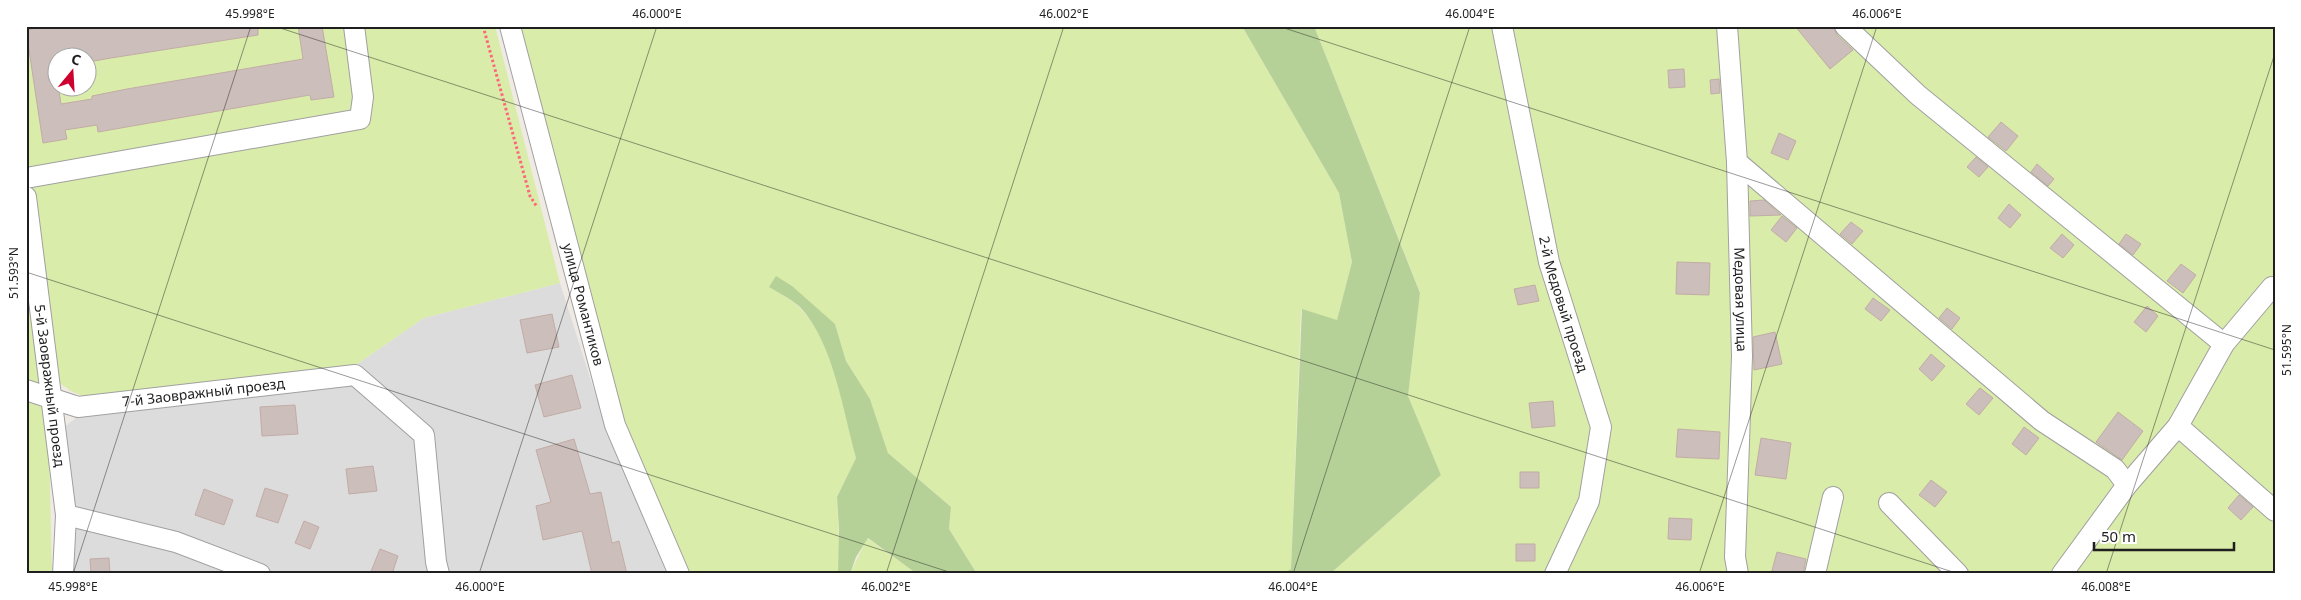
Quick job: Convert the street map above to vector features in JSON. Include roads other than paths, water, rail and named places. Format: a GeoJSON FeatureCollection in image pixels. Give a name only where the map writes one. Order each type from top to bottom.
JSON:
{"type":"FeatureCollection","features":[{"type":"Feature","properties":{"kind":"street"},"geometry":{"type":"LineString","coordinates":[[26,178],[360,119],[363,97],[354,26]]}},
{"type":"Feature","properties":{"kind":"street","name":"улица Романтиков"},"geometry":{"type":"LineString","coordinates":[[510,26],[615,425],[679,574]]}},
{"type":"Feature","properties":{"kind":"street","name":"2-й Медовый проезд"},"geometry":{"type":"LineString","coordinates":[[1502,26],[1549,262],[1601,427],[1589,501],[1555,574]]}},
{"type":"Feature","properties":{"kind":"street","name":"Медовая улица"},"geometry":{"type":"LineString","coordinates":[[1727,26],[1738,162],[1742,356],[1735,557],[1738,574]]}},
{"type":"Feature","properties":{"kind":"street"},"geometry":{"type":"LineString","coordinates":[[1845,26],[1918,95],[2224,344]]}},
{"type":"Feature","properties":{"kind":"street"},"geometry":{"type":"LineString","coordinates":[[1738,162],[2042,421],[2115,470],[2127,485]]}},
{"type":"Feature","properties":{"kind":"street","name":"5-й Заовражный проезд"},"geometry":{"type":"LineString","coordinates":[[26,197],[66,515],[63,574]]}},
{"type":"Feature","properties":{"kind":"street"},"geometry":{"type":"LineString","coordinates":[[2062,574],[2127,485],[2178,426],[2224,344],[2273,287]]}},
{"type":"Feature","properties":{"kind":"street","name":"7-й Заовражный проезд"},"geometry":{"type":"LineString","coordinates":[[26,390],[78,407],[355,375],[424,435],[436,562],[439,574]]}},
{"type":"Feature","properties":{"kind":"street"},"geometry":{"type":"LineString","coordinates":[[2178,426],[2275,511]]}},
{"type":"Feature","properties":{"kind":"street"},"geometry":{"type":"LineString","coordinates":[[1815,574],[1833,497]]}},
{"type":"Feature","properties":{"kind":"street"},"geometry":{"type":"LineString","coordinates":[[1889,503],[1958,574]]}},
{"type":"Feature","properties":{"kind":"street"},"geometry":{"type":"LineString","coordinates":[[66,515],[176,542],[260,574]]}}]}
